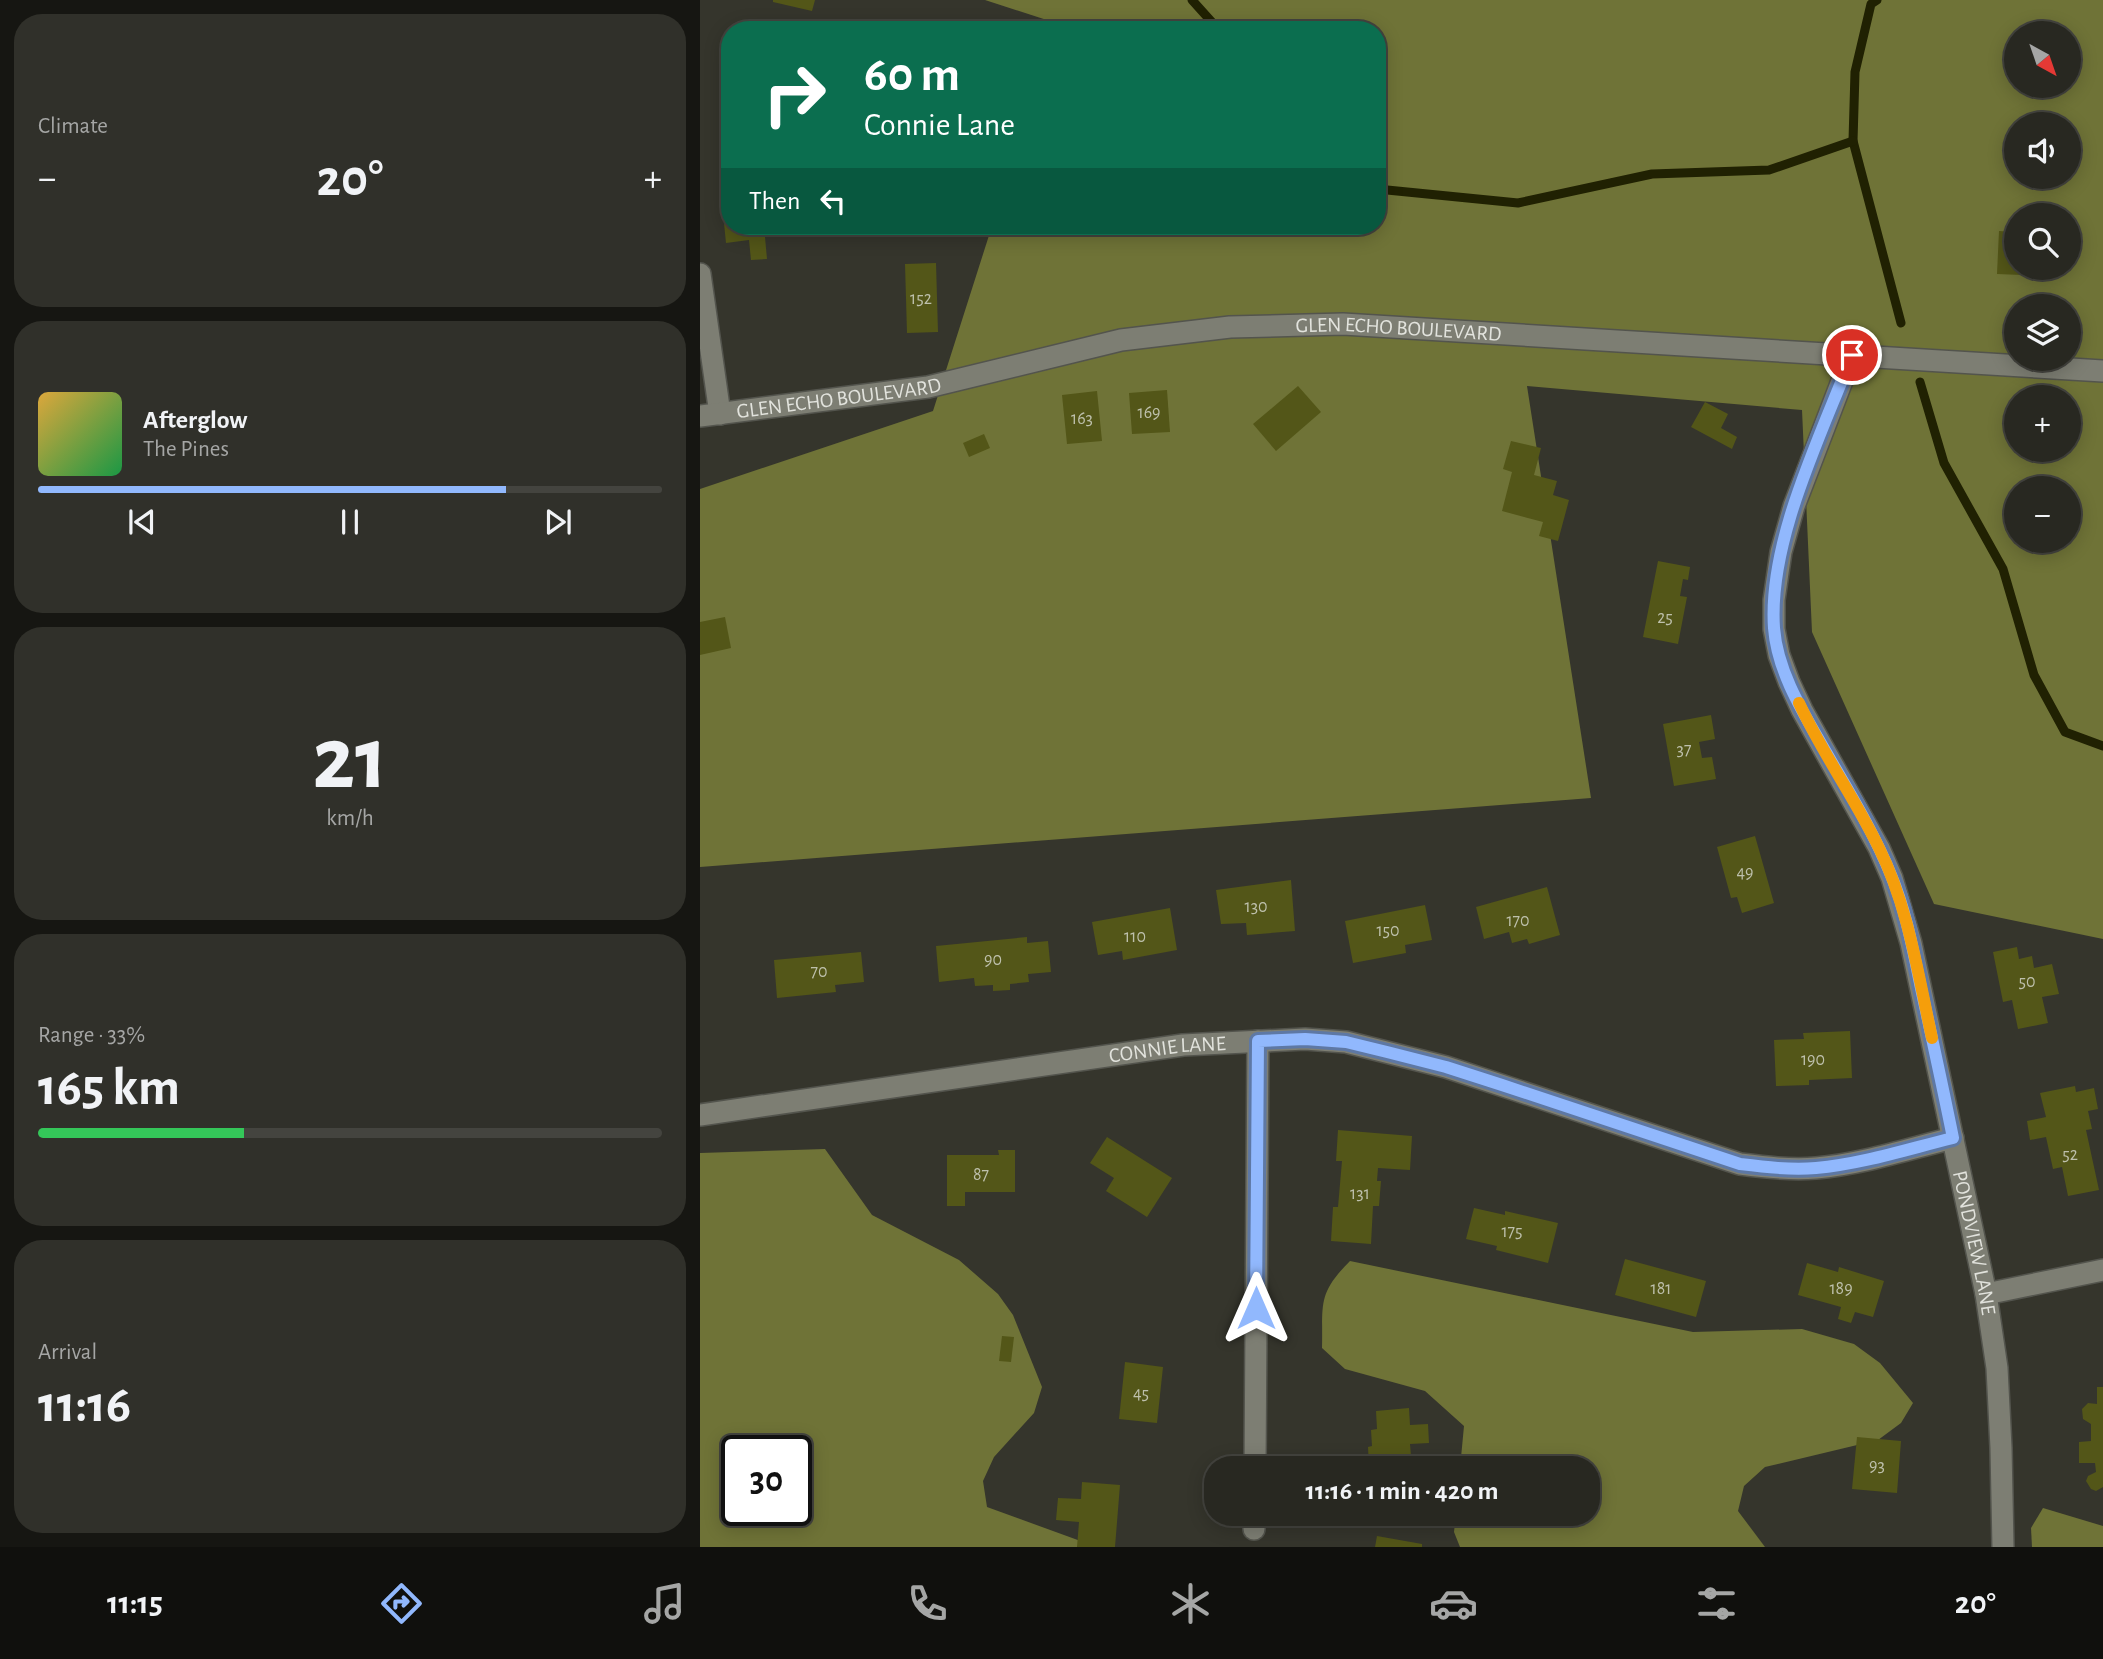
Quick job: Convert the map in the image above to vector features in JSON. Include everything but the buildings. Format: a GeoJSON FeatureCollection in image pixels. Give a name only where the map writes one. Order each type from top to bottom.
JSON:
{"type":"FeatureCollection","features":[{"type":"Feature","properties":{"kind":"street"},"geometry":{"type":"LineString","coordinates":[[700,274],[710,415]]}},
{"type":"Feature","properties":{"kind":"street","name":"GLEN ECHO BOULEVARD"},"geometry":{"type":"LineString","coordinates":[[710,415],[928,387],[1121,340],[1230,327],[1343,324],[2103,371]]}},
{"type":"Feature","properties":{"kind":"street","name":"PONDVIEW LANE"},"geometry":{"type":"LineString","coordinates":[[1852,355],[1794,506],[1781,552],[1774,600],[1774,629],[1788,682],[1880,848],[1892,878],[1911,943],[1986,1294],[1997,1368],[2003,1547]]}},
{"type":"Feature","properties":{"kind":"street","name":"CONNIE LANE"},"geometry":{"type":"LineString","coordinates":[[700,1115],[1183,1045],[1305,1039],[1346,1042],[1446,1067],[1740,1164],[1814,1168],[1853,1163],[1953,1138]]}},
{"type":"Feature","properties":{"kind":"street"},"geometry":{"type":"LineString","coordinates":[[1255,1456],[1258,1041]]}},
{"type":"Feature","properties":{"kind":"street"},"geometry":{"type":"LineString","coordinates":[[1986,1294],[2103,1270]]}},
{"type":"Feature","properties":{"kind":"green space"},"geometry":{"type":"Polygon","coordinates":[[[985,0],[2103,0],[2103,939],[1934,904],[1812,632],[1802,410],[1527,386],[1591,798],[700,867],[700,489],[933,411],[989,235],[1386,235],[1386,21],[1050,21],[985,0]]]}},
{"type":"Feature","properties":{"kind":"green space"},"geometry":{"type":"Polygon","coordinates":[[[825,1149],[872,1215],[959,1260],[998,1294],[1013,1315],[1042,1387],[1034,1413],[994,1457],[983,1481],[987,1507],[1097,1547],[700,1547],[700,1153],[825,1149]]]}},
{"type":"Feature","properties":{"kind":"green space"},"geometry":{"type":"Polygon","coordinates":[[[1350,1261],[1693,1332],[1802,1329],[1854,1344],[1880,1363],[1913,1403],[1901,1423],[1878,1440],[1765,1467],[1744,1486],[1738,1511],[1765,1547],[1460,1547],[1454,1532],[1455,1526],[1600,1526],[1600,1456],[1461,1456],[1464,1426],[1425,1391],[1345,1369],[1322,1348],[1324,1300],[1339,1272],[1350,1261]]]}},
{"type":"Feature","properties":{"kind":"green space"},"geometry":{"type":"Polygon","coordinates":[[[2043,1508],[2103,1526],[2103,1547],[2032,1547],[2031,1528],[2043,1508]]]}},
{"type":"Feature","properties":{"kind":"waterway"},"geometry":{"type":"LineString","coordinates":[[1192,0],[1211,21]]}},
{"type":"Feature","properties":{"kind":"waterway"},"geometry":{"type":"LineString","coordinates":[[1877,0],[1871,4],[1855,72],[1853,141],[1901,323]]}},
{"type":"Feature","properties":{"kind":"waterway"},"geometry":{"type":"LineString","coordinates":[[1386,190],[1518,203],[1652,174],[1769,170],[1853,141]]}},
{"type":"Feature","properties":{"kind":"waterway"},"geometry":{"type":"LineString","coordinates":[[1920,382],[1944,463],[2003,569],[2034,675],[2065,732],[2103,746]]}},
{"type":"Feature","properties":{"kind":"slow traffic"},"geometry":{"type":"LineString","coordinates":[[1799,703],[1880,848],[1892,878],[1911,943],[1932,1038]]}},
{"type":"Feature","properties":{"kind":"route"},"geometry":{"type":"LineString","coordinates":[[1256,1308],[1258,1041],[1305,1039],[1346,1042],[1446,1067],[1740,1164],[1814,1168],[1853,1163],[1953,1138],[1911,943],[1892,878],[1880,848],[1788,682],[1774,629],[1774,600],[1781,552],[1794,506],[1852,355]]}}]}
